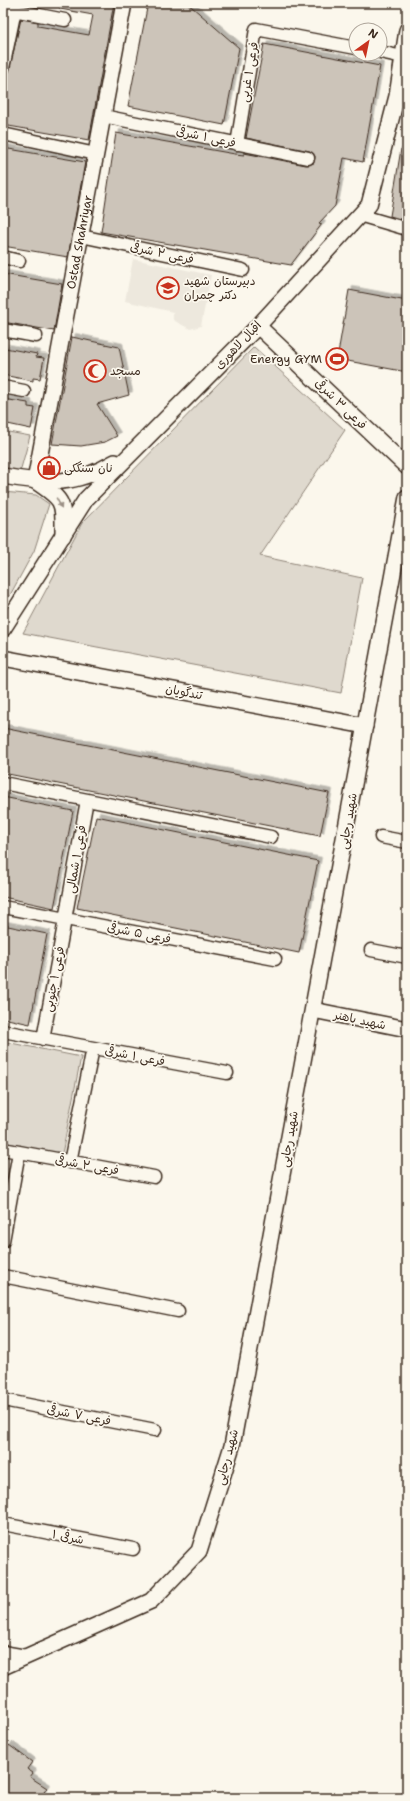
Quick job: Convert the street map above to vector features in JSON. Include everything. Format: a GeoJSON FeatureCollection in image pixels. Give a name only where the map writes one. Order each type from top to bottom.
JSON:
{"type":"FeatureCollection","features":[{"type":"Feature","properties":{"kind":"street","name":"Ostad Shahriyar"},"geometry":{"type":"LineString","coordinates":[[35,481],[124,3]]}},
{"type":"Feature","properties":{"kind":"street"},"geometry":{"type":"LineString","coordinates":[[3,68],[9,9],[65,20]]}},
{"type":"Feature","properties":{"kind":"street","name":"فرعی ۱ غربی"},"geometry":{"type":"LineString","coordinates":[[237,144],[256,29],[348,46]]}},
{"type":"Feature","properties":{"kind":"street","name":"اقبال لاهوری"},"geometry":{"type":"LineString","coordinates":[[3,629],[86,500],[258,326],[369,205],[402,97],[403,57],[407,30]]}},
{"type":"Feature","properties":{"kind":"street"},"geometry":{"type":"LineString","coordinates":[[388,54],[403,57]]}},
{"type":"Feature","properties":{"kind":"street","name":"فرعی ۱ شرقی"},"geometry":{"type":"LineString","coordinates":[[103,116],[308,158]]}},
{"type":"Feature","properties":{"kind":"street"},"geometry":{"type":"LineString","coordinates":[[3,134],[96,154]]}},
{"type":"Feature","properties":{"kind":"street"},"geometry":{"type":"LineString","coordinates":[[359,215],[407,229]]}},
{"type":"Feature","properties":{"kind":"street","name":"فرعی ۲ شرقی"},"geometry":{"type":"LineString","coordinates":[[81,236],[243,270]]}},
{"type":"Feature","properties":{"kind":"street"},"geometry":{"type":"LineString","coordinates":[[3,258],[19,261]]}},
{"type":"Feature","properties":{"kind":"street","name":"فرعی ۳ شرقی"},"geometry":{"type":"LineString","coordinates":[[258,326],[407,467]]}},
{"type":"Feature","properties":{"kind":"street"},"geometry":{"type":"LineString","coordinates":[[3,330],[36,336]]}},
{"type":"Feature","properties":{"kind":"street"},"geometry":{"type":"LineString","coordinates":[[3,386],[24,391]]}},
{"type":"Feature","properties":{"kind":"street"},"geometry":{"type":"LineString","coordinates":[[3,476],[35,481],[70,482],[98,472],[133,452]]}},
{"type":"Feature","properties":{"kind":"street"},"geometry":{"type":"LineString","coordinates":[[35,481],[55,495],[63,507],[63,536]]}},
{"type":"Feature","properties":{"kind":"street","name":"شهید رجایی"},"geometry":{"type":"LineString","coordinates":[[3,1667],[151,1601],[199,1551],[232,1446],[407,497]]}},
{"type":"Feature","properties":{"kind":"street","name":"تندگویان"},"geometry":{"type":"LineString","coordinates":[[3,658],[365,726]]}},
{"type":"Feature","properties":{"kind":"street"},"geometry":{"type":"LineString","coordinates":[[3,784],[271,837]]}},
{"type":"Feature","properties":{"kind":"street","name":"فرعی ۱ شمالی"},"geometry":{"type":"LineString","coordinates":[[66,919],[87,800]]}},
{"type":"Feature","properties":{"kind":"street"},"geometry":{"type":"LineString","coordinates":[[380,837],[407,842]]}},
{"type":"Feature","properties":{"kind":"street","name":"فرعی ۵ شرقی"},"geometry":{"type":"LineString","coordinates":[[3,907],[275,959]]}},
{"type":"Feature","properties":{"kind":"street","name":"فرعی ۱ جنوبی"},"geometry":{"type":"LineString","coordinates":[[43,1039],[66,919]]}},
{"type":"Feature","properties":{"kind":"street"},"geometry":{"type":"LineString","coordinates":[[371,950],[407,957]]}},
{"type":"Feature","properties":{"kind":"street","name":"شهید باهنر"},"geometry":{"type":"LineString","coordinates":[[313,1010],[407,1029]]}},
{"type":"Feature","properties":{"kind":"street"},"geometry":{"type":"LineString","coordinates":[[3,1031],[43,1039]]}},
{"type":"Feature","properties":{"kind":"street","name":"فرعی ۱ شرقی"},"geometry":{"type":"LineString","coordinates":[[43,1039],[226,1073]]}},
{"type":"Feature","properties":{"kind":"street"},"geometry":{"type":"LineString","coordinates":[[70,1162],[93,1048]]}},
{"type":"Feature","properties":{"kind":"street","name":"فرعی ۲ شرقی"},"geometry":{"type":"LineString","coordinates":[[3,1150],[154,1177]]}},
{"type":"Feature","properties":{"kind":"street"},"geometry":{"type":"LineString","coordinates":[[3,1241],[19,1152]]}},
{"type":"Feature","properties":{"kind":"street"},"geometry":{"type":"LineString","coordinates":[[3,1276],[178,1311]]}},
{"type":"Feature","properties":{"kind":"street","name":"فرعی ۷ شرقی"},"geometry":{"type":"LineString","coordinates":[[3,1400],[155,1430]]}},
{"type":"Feature","properties":{"kind":"street","name":"۱ شرقی"},"geometry":{"type":"LineString","coordinates":[[3,1524],[133,1549]]}},
{"type":"Feature","properties":{"kind":"street"},"geometry":{"type":"LineString","coordinates":[[3,1652],[26,1656]]}},
{"type":"Feature","properties":{"kind":"shaded area","name":"دبیرستان شهید دکتر چمران"},"geometry":{"type":"Polygon","coordinates":[[[133,259],[211,275],[201,326],[190,329],[173,320],[173,312],[125,301],[133,259]]]}},
{"type":"Feature","properties":{"kind":"shaded area"},"geometry":{"type":"Polygon","coordinates":[[[254,347],[345,430],[260,556],[362,578],[341,693],[23,633],[82,523],[254,347]]]}},
{"type":"Feature","properties":{"kind":"shaded area"},"geometry":{"type":"Polygon","coordinates":[[[3,431],[30,436],[20,472],[3,469],[3,431]]]}},
{"type":"Feature","properties":{"kind":"shaded area"},"geometry":{"type":"Polygon","coordinates":[[[3,492],[36,495],[49,504],[34,551],[3,608],[3,492]]]}},
{"type":"Feature","properties":{"kind":"shaded area"},"geometry":{"type":"Polygon","coordinates":[[[6,1042],[81,1057],[62,1154],[3,1142],[3,1056],[6,1042]]]}},
{"type":"Feature","properties":{"kind":"building"},"geometry":{"type":"Polygon","coordinates":[[[21,3],[42,3],[41,8],[21,3]]]}},
{"type":"Feature","properties":{"kind":"building"},"geometry":{"type":"Polygon","coordinates":[[[60,3],[114,3],[89,140],[3,125],[3,96],[21,19],[38,22],[38,26],[89,35],[93,15],[60,9],[60,3]]]}},
{"type":"Feature","properties":{"kind":"building"},"geometry":{"type":"Polygon","coordinates":[[[148,3],[185,3],[192,7],[239,48],[224,125],[128,106],[148,3]]]}},
{"type":"Feature","properties":{"kind":"building"},"geometry":{"type":"Polygon","coordinates":[[[264,44],[348,60],[348,62],[359,62],[380,66],[363,162],[344,158],[335,206],[319,223],[322,224],[291,265],[101,232],[116,133],[235,154],[244,155],[244,153],[306,165],[314,163],[315,156],[310,151],[246,138],[264,44]]]}},
{"type":"Feature","properties":{"kind":"building"},"geometry":{"type":"Polygon","coordinates":[[[3,148],[85,162],[68,257],[3,246],[3,148]]]}},
{"type":"Feature","properties":{"kind":"building"},"geometry":{"type":"Polygon","coordinates":[[[401,149],[407,149],[407,221],[390,216],[401,149]]]}},
{"type":"Feature","properties":{"kind":"building"},"geometry":{"type":"Polygon","coordinates":[[[3,274],[62,284],[54,331],[3,322],[3,274]]]}},
{"type":"Feature","properties":{"kind":"building"},"geometry":{"type":"Polygon","coordinates":[[[349,290],[407,301],[407,372],[337,359],[349,290]]]}},
{"type":"Feature","properties":{"kind":"building","name":"مسجد"},"geometry":{"type":"Polygon","coordinates":[[[72,337],[119,347],[129,395],[97,404],[117,436],[105,442],[81,446],[52,444],[72,337]]]}},
{"type":"Feature","properties":{"kind":"building"},"geometry":{"type":"Polygon","coordinates":[[[5,348],[37,354],[36,357],[44,358],[40,379],[33,378],[33,381],[3,375],[3,350],[5,351],[5,348]]]}},
{"type":"Feature","properties":{"kind":"building"},"geometry":{"type":"Polygon","coordinates":[[[3,399],[28,403],[28,407],[35,408],[31,429],[3,423],[3,399]]]}},
{"type":"Feature","properties":{"kind":"building"},"geometry":{"type":"Polygon","coordinates":[[[3,728],[329,793],[320,836],[3,773],[3,728]]]}},
{"type":"Feature","properties":{"kind":"building"},"geometry":{"type":"Polygon","coordinates":[[[3,797],[73,811],[54,908],[3,897],[3,853],[5,842],[3,841],[3,797]]]}},
{"type":"Feature","properties":{"kind":"building"},"geometry":{"type":"Polygon","coordinates":[[[96,816],[318,861],[299,953],[77,908],[96,816]]]}},
{"type":"Feature","properties":{"kind":"building"},"geometry":{"type":"Polygon","coordinates":[[[3,925],[47,934],[30,1024],[3,1018],[3,925]]]}},
{"type":"Feature","properties":{"kind":"building"},"geometry":{"type":"Polygon","coordinates":[[[9,1745],[32,1762],[27,1769],[33,1773],[30,1777],[47,1788],[40,1798],[3,1798],[3,1754],[9,1745]]]}},
{"type":"Feature","properties":{"kind":"place","name":"دبیرستان شهید دکتر چمران"},"geometry":{"type":"Point","coordinates":[168,288]}},
{"type":"Feature","properties":{"kind":"place","name":"Energy GYM"},"geometry":{"type":"Point","coordinates":[337,359]}},
{"type":"Feature","properties":{"kind":"place","name":"مسجد"},"geometry":{"type":"Point","coordinates":[95,371]}},
{"type":"Feature","properties":{"kind":"place","name":"نان سنگکی"},"geometry":{"type":"Point","coordinates":[49,468]}}]}
